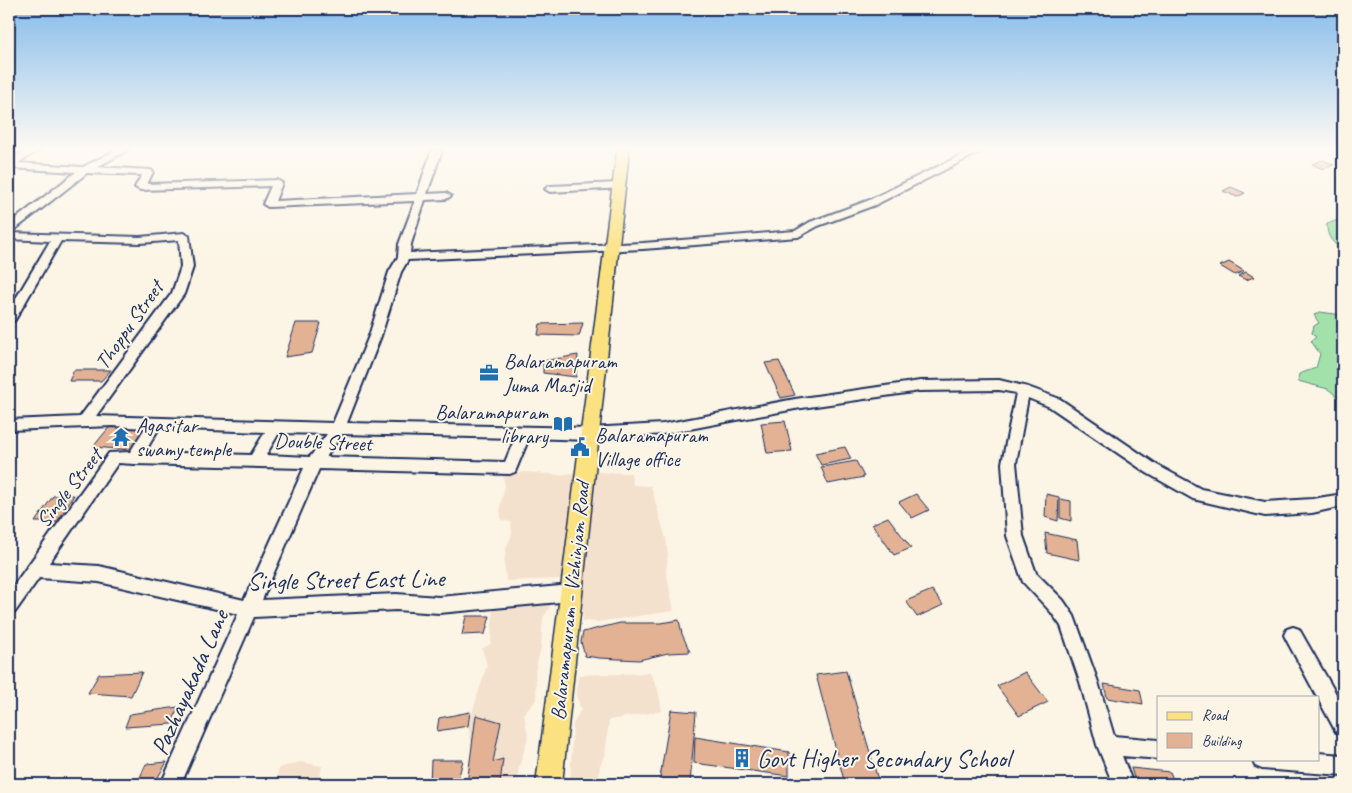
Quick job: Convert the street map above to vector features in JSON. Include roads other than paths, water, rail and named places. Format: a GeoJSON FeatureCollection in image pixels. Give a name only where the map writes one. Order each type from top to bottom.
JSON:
{"type":"FeatureCollection","features":[{"type":"Feature","properties":{"kind":"main road","name":"Balaramapuram - Vizhinjam Road"},"geometry":{"type":"LineString","coordinates":[[549,784],[562,693],[571,593],[619,187]]}},
{"type":"Feature","properties":{"kind":"street"},"geometry":{"type":"LineString","coordinates":[[9,229],[63,187]]}},
{"type":"Feature","properties":{"kind":"street"},"geometry":{"type":"LineString","coordinates":[[140,187],[167,187]]}},
{"type":"Feature","properties":{"kind":"street"},"geometry":{"type":"LineString","coordinates":[[276,187],[268,204],[446,196]]}},
{"type":"Feature","properties":{"kind":"street","name":"Pazhayakada Lane"},"geometry":{"type":"LineString","coordinates":[[171,784],[314,463],[338,429],[375,336],[395,272],[404,257],[405,244],[424,187]]}},
{"type":"Feature","properties":{"kind":"street"},"geometry":{"type":"LineString","coordinates":[[550,189],[596,187]]}},
{"type":"Feature","properties":{"kind":"street"},"geometry":{"type":"LineString","coordinates":[[404,257],[611,248],[798,234],[814,224],[871,203],[904,187]]}},
{"type":"Feature","properties":{"kind":"street"},"geometry":{"type":"LineString","coordinates":[[9,236],[57,238],[9,320]]}},
{"type":"Feature","properties":{"kind":"street","name":"Thoppu Street"},"geometry":{"type":"LineString","coordinates":[[57,238],[140,240],[184,236],[187,267],[178,294],[84,422]]}},
{"type":"Feature","properties":{"kind":"street"},"geometry":{"type":"LineString","coordinates":[[9,425],[84,422],[155,423],[589,434],[663,429],[795,404],[920,386],[999,385],[1023,390],[1055,402],[1152,469],[1198,495],[1265,509],[1312,506],[1343,500]]}},
{"type":"Feature","properties":{"kind":"street"},"geometry":{"type":"LineString","coordinates":[[1023,390],[1009,463],[1015,536],[1029,577],[1057,606],[1068,622],[1089,682],[1107,745],[1123,784]]}},
{"type":"Feature","properties":{"kind":"street"},"geometry":{"type":"LineString","coordinates":[[134,458],[155,423]]}},
{"type":"Feature","properties":{"kind":"street"},"geometry":{"type":"LineString","coordinates":[[255,461],[275,427]]}},
{"type":"Feature","properties":{"kind":"street","name":"Double Street"},"geometry":{"type":"LineString","coordinates":[[134,458],[510,468],[524,432]]}},
{"type":"Feature","properties":{"kind":"street","name":"Single Street"},"geometry":{"type":"LineString","coordinates":[[9,606],[114,457],[134,458]]}},
{"type":"Feature","properties":{"kind":"street","name":"Single Street East Line"},"geometry":{"type":"LineString","coordinates":[[34,570],[99,574],[249,609],[396,602],[439,605],[571,593]]}},
{"type":"Feature","properties":{"kind":"street"},"geometry":{"type":"LineString","coordinates":[[1293,635],[1343,725]]}},
{"type":"Feature","properties":{"kind":"street"},"geometry":{"type":"LineString","coordinates":[[1107,745],[1157,750]]}},
{"type":"Feature","properties":{"kind":"street"},"geometry":{"type":"LineString","coordinates":[[1276,760],[1343,765]]}},
{"type":"Feature","properties":{"kind":"place","name":"Balaramapuram Juma Masjid"},"geometry":{"type":"Point","coordinates":[489,373]}},
{"type":"Feature","properties":{"kind":"place","name":"Balaramapuram library"},"geometry":{"type":"Point","coordinates":[563,424]}},
{"type":"Feature","properties":{"kind":"place","name":"Agasitar swamy temple"},"geometry":{"type":"Point","coordinates":[121,437]}},
{"type":"Feature","properties":{"kind":"place","name":"Balaramapuram Village office"},"geometry":{"type":"Point","coordinates":[580,447]}},
{"type":"Feature","properties":{"kind":"place","name":"Govt Higher Secondary School"},"geometry":{"type":"Point","coordinates":[742,758]}}]}
